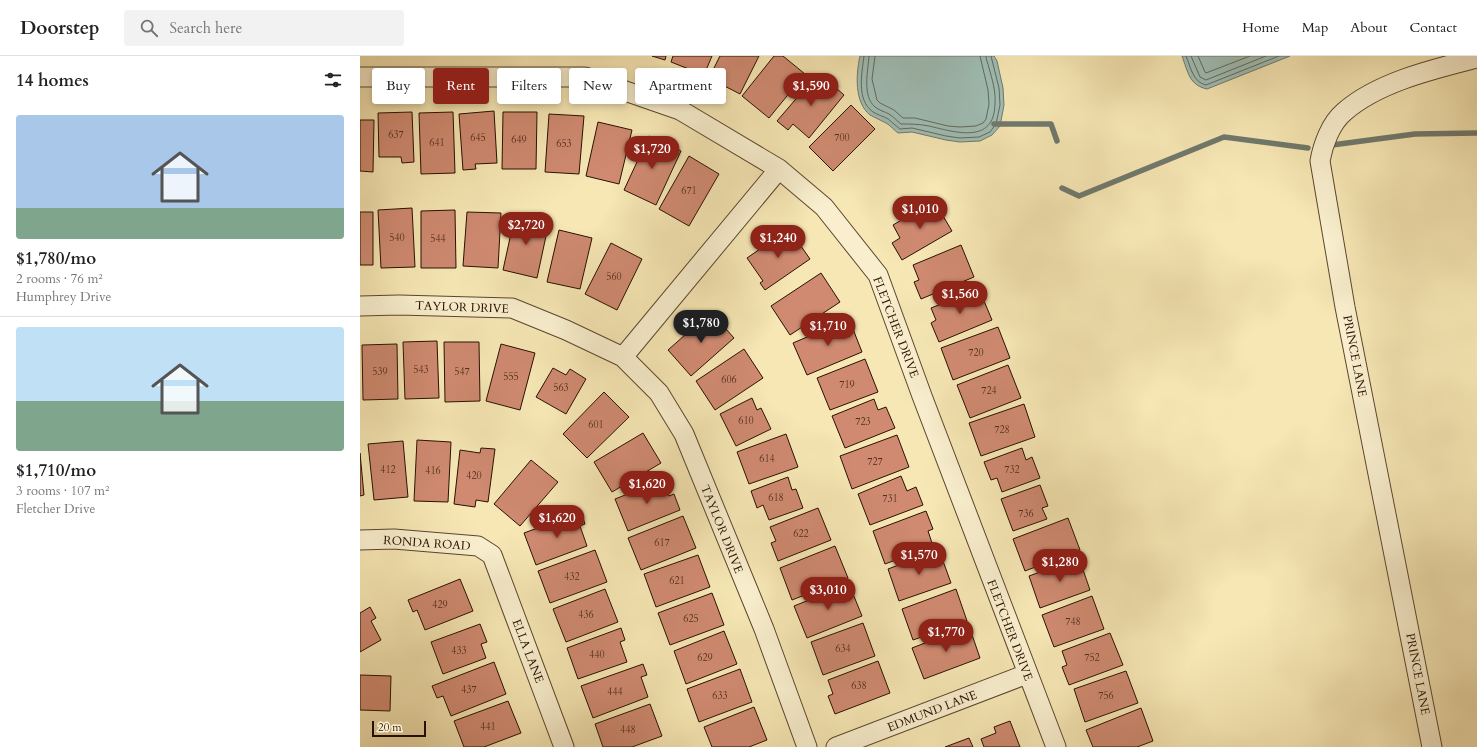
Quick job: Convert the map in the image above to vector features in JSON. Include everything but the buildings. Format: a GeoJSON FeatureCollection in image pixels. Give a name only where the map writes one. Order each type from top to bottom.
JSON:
{"type":"FeatureCollection","features":[{"type":"Feature","properties":{"kind":"street","name":"PRINCE LANE"},"geometry":{"type":"LineString","coordinates":[[1432,747],[1345,307],[1320,161],[1322,150],[1332,127],[1343,112],[1364,97],[1426,71],[1477,58]]}},
{"type":"Feature","properties":{"kind":"street","name":"FLETCHER DRIVE"},"geometry":{"type":"LineString","coordinates":[[360,77],[585,77],[680,110],[779,169],[824,207],[878,275],[1027,674],[1056,747]]}},
{"type":"Feature","properties":{"kind":"street"},"geometry":{"type":"LineString","coordinates":[[623,357],[779,169]]}},
{"type":"Feature","properties":{"kind":"street","name":"TAYLOR DRIVE"},"geometry":{"type":"LineString","coordinates":[[360,306],[399,305],[512,308],[566,330],[623,357],[659,393],[684,434],[764,629],[807,747]]}},
{"type":"Feature","properties":{"kind":"street","name":"RONDA ROAD"},"geometry":{"type":"LineString","coordinates":[[360,540],[394,539],[478,546],[492,555]]}},
{"type":"Feature","properties":{"kind":"street","name":"ELLA LANE"},"geometry":{"type":"LineString","coordinates":[[492,555],[564,747]]}},
{"type":"Feature","properties":{"kind":"street","name":"EDMUND LANE"},"geometry":{"type":"LineString","coordinates":[[836,747],[1027,674]]}},
{"type":"Feature","properties":{"kind":"water"},"geometry":{"type":"Polygon","coordinates":[[[860,56],[994,56],[997,61],[1003,88],[1004,105],[1000,126],[992,135],[980,141],[960,142],[912,132],[898,133],[886,123],[870,115],[861,103],[857,79],[860,56]]]}},
{"type":"Feature","properties":{"kind":"water"},"geometry":{"type":"Polygon","coordinates":[[[1182,56],[1290,56],[1207,89],[1201,87],[1193,81],[1182,56]]]}},
{"type":"Feature","properties":{"kind":"waterway"},"geometry":{"type":"LineString","coordinates":[[994,124],[1051,124],[1057,141]]}},
{"type":"Feature","properties":{"kind":"waterway"},"geometry":{"type":"LineString","coordinates":[[1332,145],[1415,134],[1477,133]]}},
{"type":"Feature","properties":{"kind":"waterway"},"geometry":{"type":"LineString","coordinates":[[1062,188],[1079,196],[1224,137],[1308,148]]}}]}
